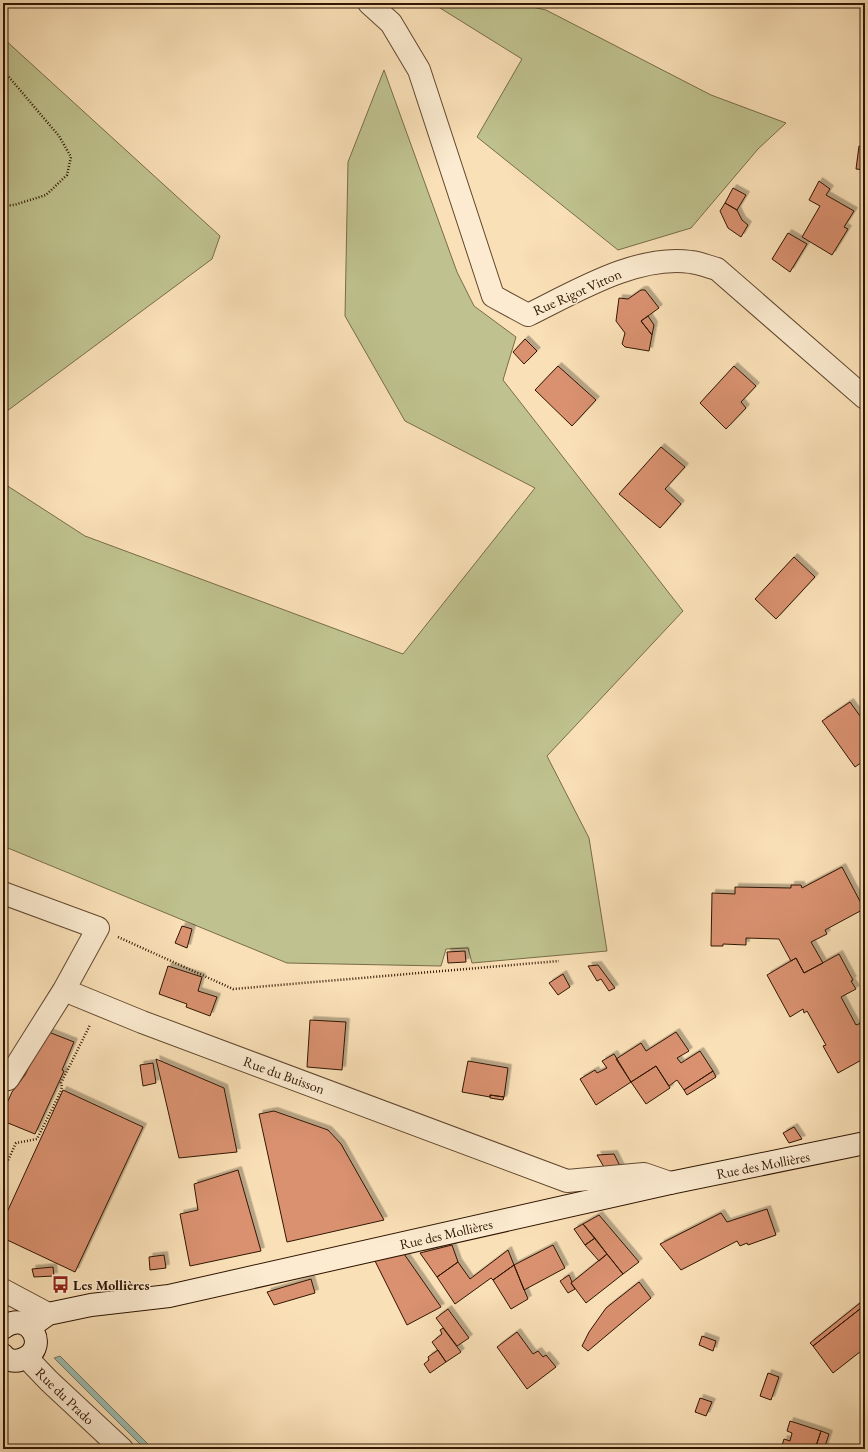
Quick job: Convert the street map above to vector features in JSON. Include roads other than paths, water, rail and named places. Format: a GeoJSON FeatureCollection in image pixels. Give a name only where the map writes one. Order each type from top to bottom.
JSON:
{"type":"FeatureCollection","features":[{"type":"Feature","properties":{"kind":"street","name":"Rue Rigot Vitton"},"geometry":{"type":"LineString","coordinates":[[369,3],[391,23],[419,70],[493,296],[528,315],[620,271],[662,261],[692,262],[717,269],[863,392]]}},
{"type":"Feature","properties":{"kind":"street"},"geometry":{"type":"LineString","coordinates":[[3,893],[98,928],[64,990],[8,1079],[3,1077]]}},
{"type":"Feature","properties":{"kind":"street","name":"Rue du Buisson"},"geometry":{"type":"LineString","coordinates":[[64,990],[142,1022],[567,1181],[644,1174],[670,1184]]}},
{"type":"Feature","properties":{"kind":"street","name":"Rue des Mollières"},"geometry":{"type":"LineString","coordinates":[[30,1327],[48,1314],[91,1305],[169,1296],[670,1184],[864,1143]]}},
{"type":"Feature","properties":{"kind":"street"},"geometry":{"type":"LineString","coordinates":[[3,1290],[48,1314]]}},
{"type":"Feature","properties":{"kind":"street"},"geometry":{"type":"LineString","coordinates":[[3,1328],[9,1323],[20,1322],[30,1327],[35,1334],[36,1344],[33,1352],[27,1358],[16,1362],[6,1359],[3,1355]]}},
{"type":"Feature","properties":{"kind":"street","name":"Rue du Prado"},"geometry":{"type":"LineString","coordinates":[[27,1358],[48,1381],[122,1449]]}},
{"type":"Feature","properties":{"kind":"place","name":"Les Mollières"},"geometry":{"type":"Point","coordinates":[60,1285]}}]}
